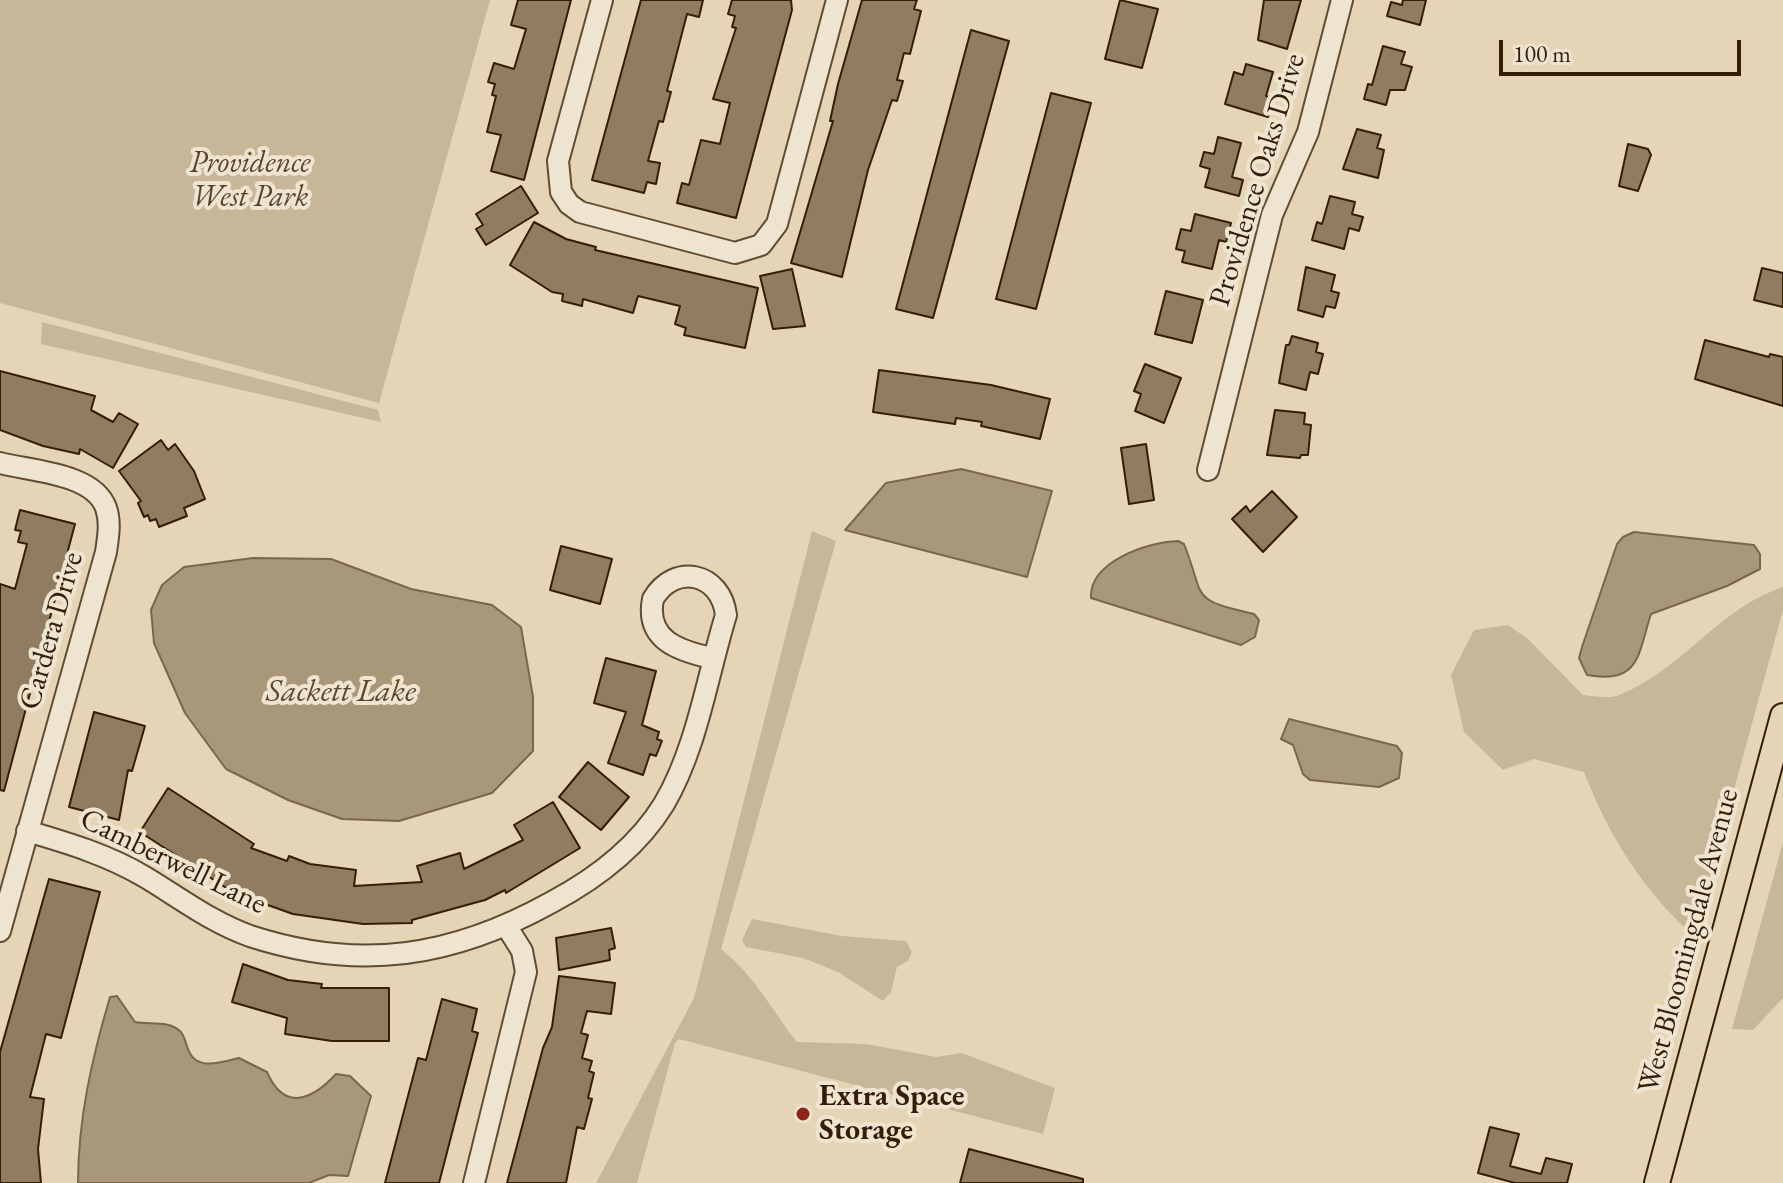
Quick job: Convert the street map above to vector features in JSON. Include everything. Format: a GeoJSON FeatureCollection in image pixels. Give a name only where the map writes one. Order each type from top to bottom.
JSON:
{"type":"FeatureCollection","features":[{"type":"Feature","properties":{"kind":"main road","name":"West Bloomingdale Avenue"},"geometry":{"type":"LineString","coordinates":[[1657,1183],[1783,716]]}},
{"type":"Feature","properties":{"kind":"street"},"geometry":{"type":"LineString","coordinates":[[602,0],[558,161],[561,192],[569,204],[580,212],[735,253],[761,245],[777,224],[837,0]]}},
{"type":"Feature","properties":{"kind":"street","name":"Providence Oaks Drive"},"geometry":{"type":"LineString","coordinates":[[1208,470],[1272,215],[1308,132],[1342,0]]}},
{"type":"Feature","properties":{"kind":"street","name":"Cardera Drive"},"geometry":{"type":"LineString","coordinates":[[0,463],[80,483],[96,493],[106,506],[109,524],[106,552],[0,931]]}},
{"type":"Feature","properties":{"kind":"street","name":"Camberwell Lane"},"geometry":{"type":"LineString","coordinates":[[27,831],[109,859],[233,929],[300,949],[350,955],[401,955],[433,951],[507,927],[583,885],[610,865],[649,827],[680,773],[712,658]]}},
{"type":"Feature","properties":{"kind":"street"},"geometry":{"type":"LineString","coordinates":[[474,1183],[526,972],[522,951],[507,927]]}},
{"type":"Feature","properties":{"kind":"green space","name":"Providence West Park"},"geometry":{"type":"Polygon","coordinates":[[[0,0],[490,0],[379,403],[0,303],[0,0]]]}},
{"type":"Feature","properties":{"kind":"green space"},"geometry":{"type":"Polygon","coordinates":[[[42,322],[378,410],[381,422],[41,344],[42,322]]]}},
{"type":"Feature","properties":{"kind":"green space"},"geometry":{"type":"Polygon","coordinates":[[[812,531],[836,541],[721,949],[753,982],[797,1042],[866,1044],[936,1057],[962,1053],[1055,1088],[1043,1134],[679,1039],[675,1043],[637,1183],[596,1183],[694,998],[812,531]]]}},
{"type":"Feature","properties":{"kind":"green space"},"geometry":{"type":"Polygon","coordinates":[[[1783,587],[1783,610],[1694,936],[1659,901],[1629,861],[1604,818],[1584,772],[1534,759],[1503,770],[1464,732],[1451,675],[1474,630],[1508,625],[1528,639],[1583,695],[1615,696],[1662,671],[1739,609],[1783,587]]]}},
{"type":"Feature","properties":{"kind":"green space"},"geometry":{"type":"Polygon","coordinates":[[[1783,842],[1783,998],[1753,1030],[1732,1029],[1783,842]]]}},
{"type":"Feature","properties":{"kind":"green space"},"geometry":{"type":"Polygon","coordinates":[[[752,919],[842,936],[906,941],[912,952],[908,961],[897,967],[891,992],[883,1001],[838,972],[803,958],[746,947],[742,940],[752,919]]]}},
{"type":"Feature","properties":{"kind":"water"},"geometry":{"type":"Polygon","coordinates":[[[961,469],[1052,491],[1027,577],[845,530],[886,483],[961,469]]]}},
{"type":"Feature","properties":{"kind":"water"},"geometry":{"type":"Polygon","coordinates":[[[1634,532],[1754,545],[1760,554],[1760,569],[1727,586],[1651,614],[1639,654],[1627,671],[1604,677],[1587,675],[1579,658],[1582,647],[1617,544],[1634,532]]]}},
{"type":"Feature","properties":{"kind":"water"},"geometry":{"type":"Polygon","coordinates":[[[1178,541],[1184,544],[1202,594],[1218,604],[1254,614],[1259,620],[1255,637],[1241,645],[1091,598],[1093,585],[1109,564],[1151,545],[1178,541]]]}},
{"type":"Feature","properties":{"kind":"water","name":"Sackett Lake"},"geometry":{"type":"Polygon","coordinates":[[[253,558],[331,559],[411,589],[492,605],[521,627],[533,697],[533,751],[492,793],[399,821],[342,819],[288,800],[226,769],[185,713],[154,643],[151,610],[162,585],[184,567],[253,558]]]}},
{"type":"Feature","properties":{"kind":"water"},"geometry":{"type":"Polygon","coordinates":[[[1289,719],[1397,746],[1402,753],[1399,778],[1379,787],[1310,780],[1303,774],[1293,745],[1281,739],[1289,719]]]}},
{"type":"Feature","properties":{"kind":"water"},"geometry":{"type":"Polygon","coordinates":[[[117,996],[135,1022],[164,1024],[180,1031],[197,1061],[210,1064],[239,1058],[267,1072],[274,1085],[290,1097],[308,1095],[336,1074],[350,1076],[371,1096],[348,1176],[329,1175],[309,1183],[78,1183],[80,1136],[92,1066],[110,997],[117,996]]]}},
{"type":"Feature","properties":{"kind":"building"},"geometry":{"type":"Polygon","coordinates":[[[518,0],[571,0],[524,180],[491,171],[501,135],[487,132],[496,96],[492,95],[495,84],[488,82],[494,63],[514,69],[526,29],[511,25],[518,0]]]}},
{"type":"Feature","properties":{"kind":"building"},"geometry":{"type":"Polygon","coordinates":[[[641,0],[703,0],[699,17],[687,14],[667,91],[671,92],[648,161],[660,163],[656,184],[647,182],[644,193],[592,180],[641,0]]]}},
{"type":"Feature","properties":{"kind":"building"},"geometry":{"type":"Polygon","coordinates":[[[732,0],[791,0],[792,10],[736,218],[677,203],[682,183],[689,185],[701,140],[720,144],[730,103],[713,99],[736,28],[732,27],[735,16],[728,14],[732,0]]]}},
{"type":"Feature","properties":{"kind":"building"},"geometry":{"type":"Polygon","coordinates":[[[862,0],[917,0],[914,9],[921,11],[910,54],[904,53],[897,80],[903,81],[897,101],[892,100],[868,170],[842,277],[791,263],[833,121],[830,121],[838,84],[862,0]]]}},
{"type":"Feature","properties":{"kind":"building"},"geometry":{"type":"Polygon","coordinates":[[[1120,0],[1158,9],[1142,68],[1105,59],[1120,0]]]}},
{"type":"Feature","properties":{"kind":"building"},"geometry":{"type":"Polygon","coordinates":[[[1264,0],[1301,0],[1287,49],[1258,40],[1264,0]]]}},
{"type":"Feature","properties":{"kind":"building"},"geometry":{"type":"Polygon","coordinates":[[[1403,0],[1426,0],[1420,25],[1387,16],[1391,2],[1402,5],[1403,0]]]}},
{"type":"Feature","properties":{"kind":"building"},"geometry":{"type":"Polygon","coordinates":[[[971,30],[1009,41],[933,318],[896,309],[971,30]]]}},
{"type":"Feature","properties":{"kind":"building"},"geometry":{"type":"Polygon","coordinates":[[[1383,46],[1405,52],[1401,64],[1412,67],[1405,90],[1390,90],[1386,105],[1364,99],[1368,84],[1372,85],[1383,46]]]}},
{"type":"Feature","properties":{"kind":"building"},"geometry":{"type":"Polygon","coordinates":[[[1246,64],[1273,72],[1266,96],[1273,98],[1268,117],[1225,104],[1234,72],[1243,75],[1246,64]]]}},
{"type":"Feature","properties":{"kind":"building"},"geometry":{"type":"Polygon","coordinates":[[[1051,93],[1091,103],[1036,309],[996,299],[1051,93]]]}},
{"type":"Feature","properties":{"kind":"building"},"geometry":{"type":"Polygon","coordinates":[[[1357,129],[1381,135],[1377,148],[1384,150],[1378,178],[1343,169],[1357,129]]]}},
{"type":"Feature","properties":{"kind":"building"},"geometry":{"type":"Polygon","coordinates":[[[1218,137],[1241,143],[1232,177],[1243,180],[1239,196],[1205,187],[1210,169],[1200,166],[1204,152],[1214,154],[1218,137]]]}},
{"type":"Feature","properties":{"kind":"building"},"geometry":{"type":"Polygon","coordinates":[[[1628,144],[1648,149],[1651,155],[1638,191],[1619,186],[1628,144]]]}},
{"type":"Feature","properties":{"kind":"building"},"geometry":{"type":"Polygon","coordinates":[[[521,186],[538,213],[486,245],[476,229],[483,225],[476,214],[521,186]]]}},
{"type":"Feature","properties":{"kind":"building"},"geometry":{"type":"Polygon","coordinates":[[[1330,196],[1355,202],[1352,214],[1363,217],[1359,231],[1349,228],[1344,249],[1312,240],[1317,222],[1322,224],[1330,196]]]}},
{"type":"Feature","properties":{"kind":"building"},"geometry":{"type":"Polygon","coordinates":[[[1195,214],[1231,223],[1226,242],[1219,240],[1212,269],[1182,262],[1185,251],[1176,249],[1181,229],[1191,231],[1195,214]]]}},
{"type":"Feature","properties":{"kind":"building"},"geometry":{"type":"Polygon","coordinates":[[[534,222],[566,239],[596,247],[595,250],[758,288],[745,348],[684,335],[686,328],[675,324],[680,306],[638,296],[633,313],[583,299],[582,306],[562,301],[563,294],[552,292],[510,265],[534,222]]]}},
{"type":"Feature","properties":{"kind":"building"},"geometry":{"type":"Polygon","coordinates":[[[1306,267],[1335,275],[1331,291],[1339,293],[1335,308],[1326,306],[1323,317],[1298,310],[1306,267]]]}},
{"type":"Feature","properties":{"kind":"building"},"geometry":{"type":"Polygon","coordinates":[[[1762,268],[1783,273],[1783,307],[1754,300],[1762,268]]]}},
{"type":"Feature","properties":{"kind":"building"},"geometry":{"type":"Polygon","coordinates":[[[792,269],[805,326],[773,329],[760,276],[792,269]]]}},
{"type":"Feature","properties":{"kind":"building"},"geometry":{"type":"Polygon","coordinates":[[[1166,291],[1203,300],[1192,343],[1155,334],[1166,291]]]}},
{"type":"Feature","properties":{"kind":"building"},"geometry":{"type":"Polygon","coordinates":[[[1292,336],[1318,343],[1316,352],[1323,354],[1318,374],[1310,372],[1306,390],[1279,383],[1286,345],[1289,345],[1292,336]]]}},
{"type":"Feature","properties":{"kind":"building"},"geometry":{"type":"Polygon","coordinates":[[[1705,340],[1769,357],[1770,354],[1783,357],[1783,406],[1695,379],[1705,340]]]}},
{"type":"Feature","properties":{"kind":"building"},"geometry":{"type":"Polygon","coordinates":[[[1145,364],[1181,378],[1164,423],[1135,411],[1141,394],[1134,391],[1145,364]]]}},
{"type":"Feature","properties":{"kind":"building"},"geometry":{"type":"Polygon","coordinates":[[[879,370],[991,385],[1050,399],[1040,439],[981,426],[982,422],[956,418],[955,424],[873,412],[879,370]]]}},
{"type":"Feature","properties":{"kind":"building"},"geometry":{"type":"Polygon","coordinates":[[[0,371],[95,396],[91,410],[113,422],[119,413],[138,424],[113,468],[80,449],[79,454],[43,446],[0,430],[0,371]]]}},
{"type":"Feature","properties":{"kind":"building"},"geometry":{"type":"Polygon","coordinates":[[[1275,410],[1305,413],[1304,424],[1311,425],[1308,455],[1301,455],[1300,458],[1267,455],[1275,410]]]}},
{"type":"Feature","properties":{"kind":"building"},"geometry":{"type":"Polygon","coordinates":[[[161,440],[168,450],[175,444],[194,471],[205,499],[184,508],[187,516],[159,527],[156,519],[150,521],[148,515],[144,517],[138,503],[141,501],[119,471],[161,440]]]}},
{"type":"Feature","properties":{"kind":"building"},"geometry":{"type":"Polygon","coordinates":[[[1146,444],[1154,500],[1129,504],[1121,448],[1146,444]]]}},
{"type":"Feature","properties":{"kind":"building"},"geometry":{"type":"Polygon","coordinates":[[[1272,491],[1297,517],[1263,552],[1232,519],[1246,506],[1250,512],[1272,491]]]}},
{"type":"Feature","properties":{"kind":"building"},"geometry":{"type":"Polygon","coordinates":[[[20,510],[75,524],[4,791],[0,790],[0,584],[15,589],[27,544],[18,542],[21,531],[15,530],[20,510]]]}},
{"type":"Feature","properties":{"kind":"building"},"geometry":{"type":"Polygon","coordinates":[[[561,546],[612,559],[600,604],[550,590],[561,546]]]}},
{"type":"Feature","properties":{"kind":"building"},"geometry":{"type":"Polygon","coordinates":[[[606,658],[656,671],[642,725],[659,732],[657,739],[662,741],[656,756],[650,754],[643,775],[608,763],[626,712],[594,703],[606,658]]]}},
{"type":"Feature","properties":{"kind":"building"},"geometry":{"type":"Polygon","coordinates":[[[94,712],[145,726],[132,771],[128,770],[119,820],[69,807],[94,712]]]}},
{"type":"Feature","properties":{"kind":"building"},"geometry":{"type":"Polygon","coordinates":[[[588,762],[629,797],[601,830],[559,797],[588,762]]]}},
{"type":"Feature","properties":{"kind":"building"},"geometry":{"type":"Polygon","coordinates":[[[168,788],[254,844],[251,848],[287,861],[289,856],[310,864],[356,870],[354,886],[422,882],[417,866],[460,853],[464,869],[523,840],[514,825],[553,802],[580,848],[506,893],[505,890],[485,900],[412,920],[412,923],[363,924],[293,914],[234,893],[140,832],[168,788]]]}},
{"type":"Feature","properties":{"kind":"building"},"geometry":{"type":"Polygon","coordinates":[[[49,879],[100,892],[61,1038],[46,1034],[30,1097],[44,1099],[38,1149],[41,1183],[0,1183],[0,1052],[49,879]]]}},
{"type":"Feature","properties":{"kind":"building"},"geometry":{"type":"Polygon","coordinates":[[[611,928],[615,948],[609,950],[610,960],[559,970],[556,938],[611,928]]]}},
{"type":"Feature","properties":{"kind":"building"},"geometry":{"type":"Polygon","coordinates":[[[243,964],[288,980],[322,984],[321,988],[389,988],[389,1041],[332,1041],[285,1034],[287,1018],[232,1002],[243,964]]]}},
{"type":"Feature","properties":{"kind":"building"},"geometry":{"type":"Polygon","coordinates":[[[559,976],[615,983],[611,1014],[587,1011],[581,1033],[588,1035],[582,1058],[592,1061],[589,1071],[594,1073],[588,1098],[592,1099],[584,1129],[577,1127],[566,1183],[507,1183],[543,1048],[552,1027],[559,976]]]}},
{"type":"Feature","properties":{"kind":"building"},"geometry":{"type":"Polygon","coordinates":[[[442,999],[477,1009],[472,1031],[478,1033],[439,1183],[385,1183],[418,1058],[426,1060],[442,999]]]}},
{"type":"Feature","properties":{"kind":"building"},"geometry":{"type":"Polygon","coordinates":[[[1490,1127],[1519,1134],[1510,1166],[1541,1174],[1546,1158],[1572,1164],[1567,1183],[1515,1183],[1478,1173],[1490,1127]]]}},
{"type":"Feature","properties":{"kind":"building"},"geometry":{"type":"Polygon","coordinates":[[[969,1149],[1083,1179],[1083,1183],[960,1183],[969,1149]]]}},
{"type":"Feature","properties":{"kind":"place","name":"Extra Space Storage"},"geometry":{"type":"Point","coordinates":[803,1114]}}]}
